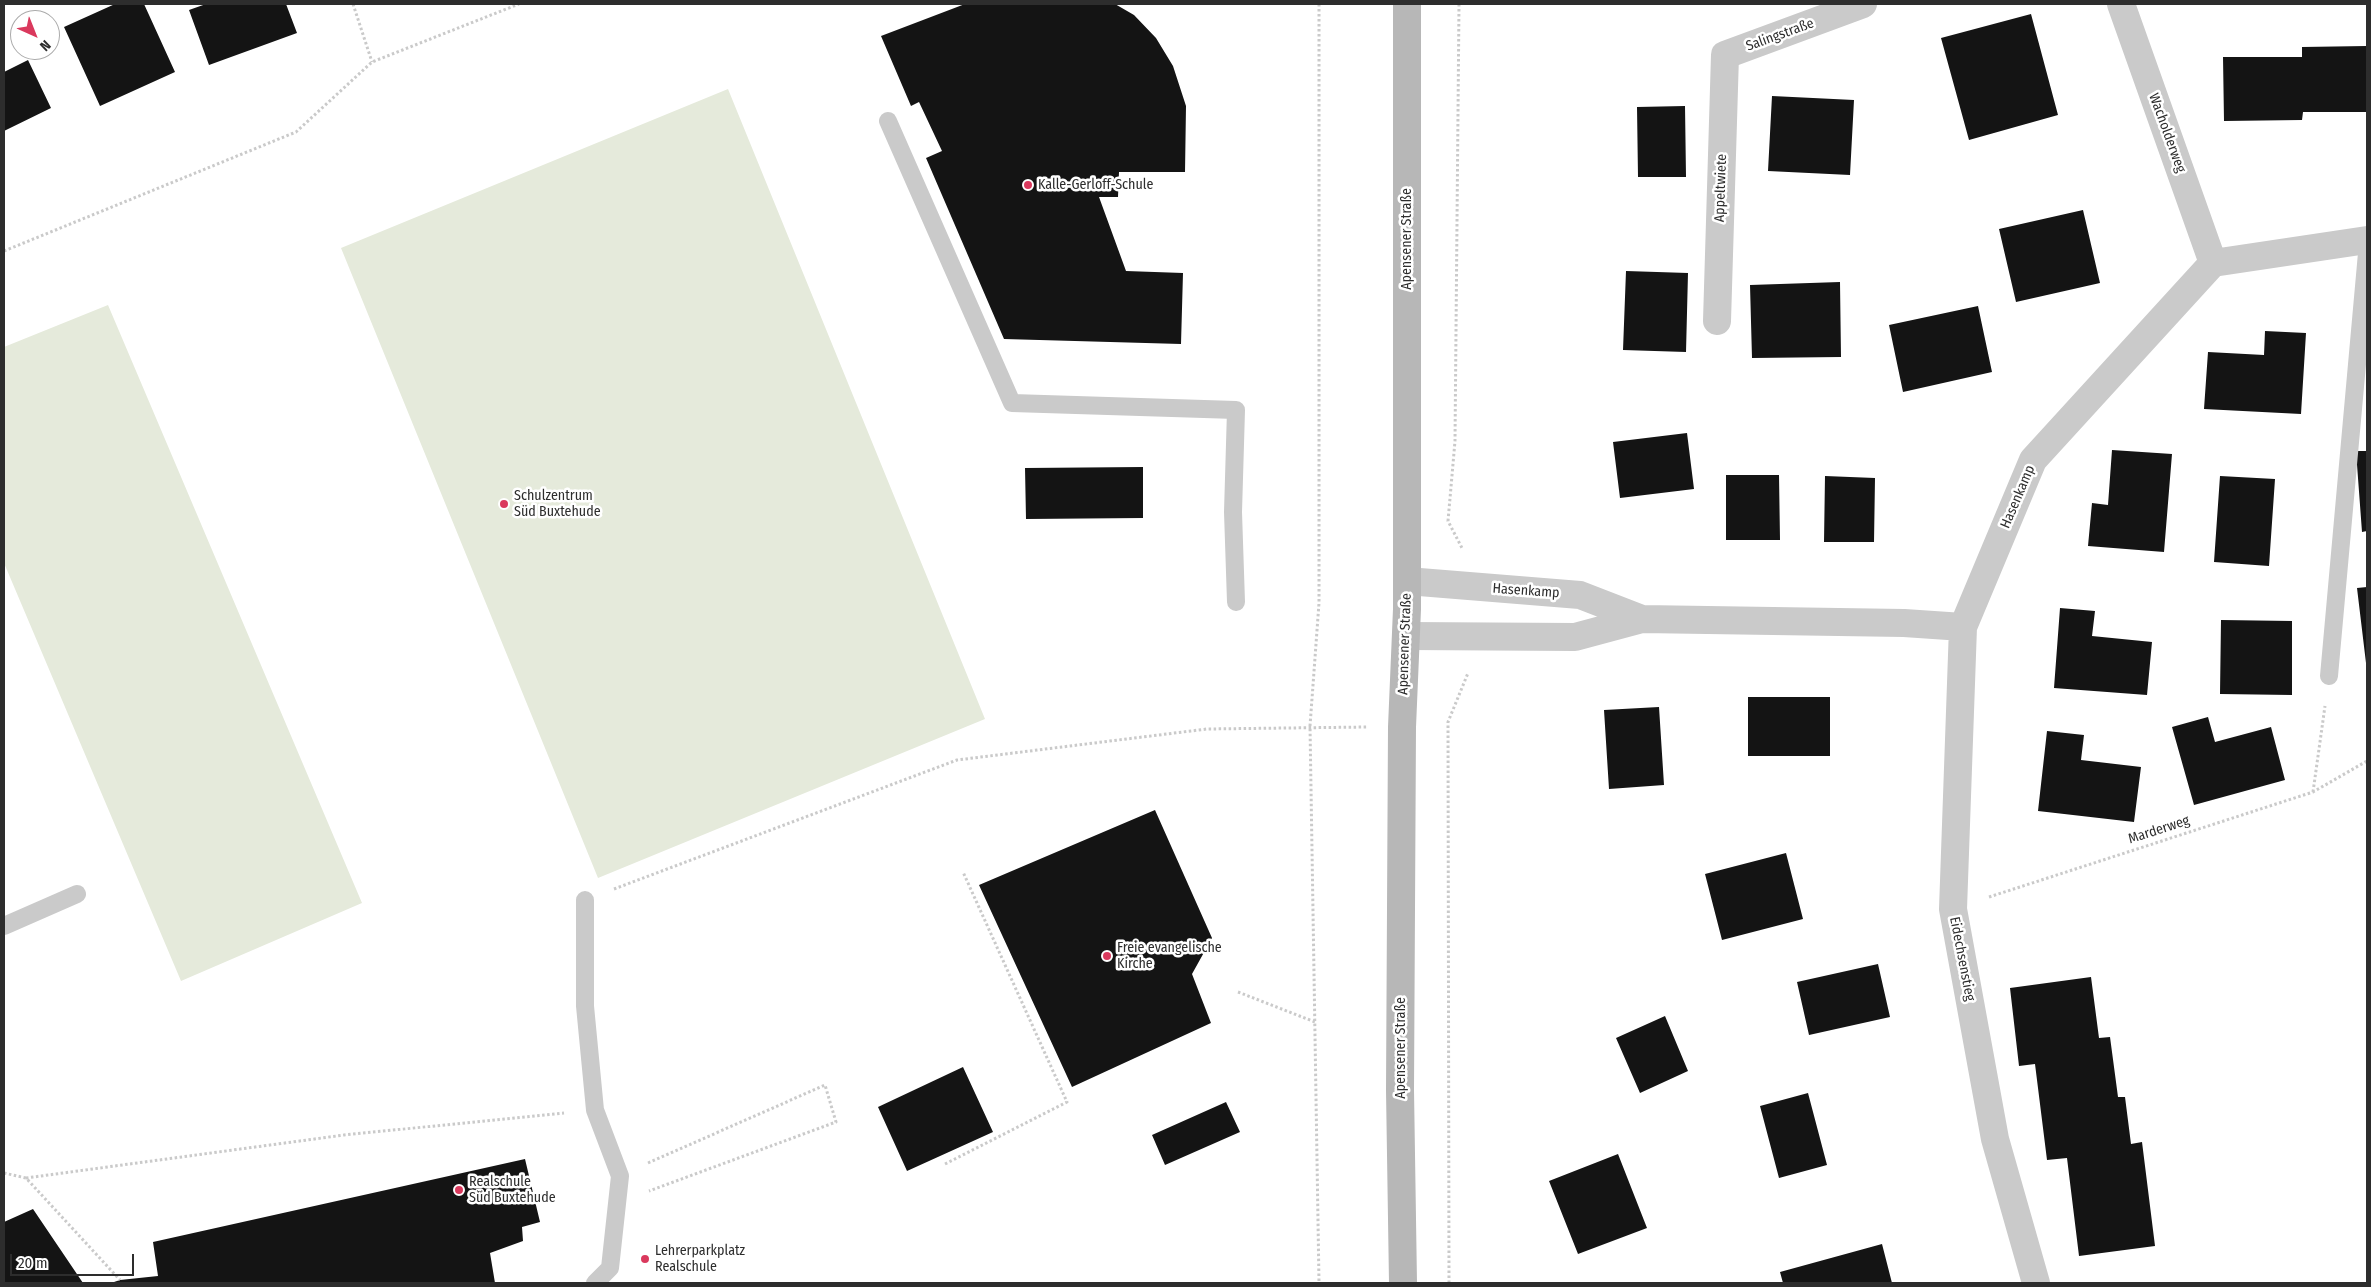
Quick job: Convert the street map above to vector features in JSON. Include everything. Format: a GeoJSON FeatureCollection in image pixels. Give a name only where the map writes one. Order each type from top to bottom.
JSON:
{"type":"FeatureCollection","features":[{"type":"Feature","properties":{"kind":"main road","name":"Apensener Straße"},"geometry":{"type":"LineString","coordinates":[[1403,1283],[1400,1090],[1402,727],[1407,581],[1407,4]]}},
{"type":"Feature","properties":{"kind":"street","name":"Salingstraße"},"geometry":{"type":"LineString","coordinates":[[1725,55],[1863,4]]}},
{"type":"Feature","properties":{"kind":"street","name":"Wacholderweg"},"geometry":{"type":"LineString","coordinates":[[2121,4],[2213,263]]}},
{"type":"Feature","properties":{"kind":"street","name":"Appeltwiete"},"geometry":{"type":"LineString","coordinates":[[1717,321],[1725,55]]}},
{"type":"Feature","properties":{"kind":"street"},"geometry":{"type":"LineString","coordinates":[[2213,263],[2367,240]]}},
{"type":"Feature","properties":{"kind":"street","name":"Hasenkamp"},"geometry":{"type":"LineString","coordinates":[[1406,636],[1575,637],[1642,619],[1904,623],[1963,627],[2033,460],[2213,263]]}},
{"type":"Feature","properties":{"kind":"street","name":"Hasenkamp"},"geometry":{"type":"LineString","coordinates":[[1407,581],[1580,595],[1642,619]]}},
{"type":"Feature","properties":{"kind":"street","name":"Eidechsenstieg"},"geometry":{"type":"LineString","coordinates":[[1963,627],[1953,909],[1995,1139],[2036,1283]]}},
{"type":"Feature","properties":{"kind":"lane"},"geometry":{"type":"LineString","coordinates":[[888,121],[1012,403],[1236,410],[1233,512],[1236,602]]}},
{"type":"Feature","properties":{"kind":"lane"},"geometry":{"type":"LineString","coordinates":[[2329,676],[2367,253]]}},
{"type":"Feature","properties":{"kind":"lane"},"geometry":{"type":"LineString","coordinates":[[4,926],[77,894]]}},
{"type":"Feature","properties":{"kind":"lane"},"geometry":{"type":"LineString","coordinates":[[586,900],[585,1006],[595,1110],[620,1176],[610,1268],[594,1283]]}},
{"type":"Feature","properties":{"kind":"path"},"geometry":{"type":"LineString","coordinates":[[353,4],[372,62]]}},
{"type":"Feature","properties":{"kind":"path"},"geometry":{"type":"LineString","coordinates":[[4,251],[296,132],[372,62],[519,4]]}},
{"type":"Feature","properties":{"kind":"path"},"geometry":{"type":"LineString","coordinates":[[1319,4],[1319,603],[1310,726],[1319,1283]]}},
{"type":"Feature","properties":{"kind":"path"},"geometry":{"type":"LineString","coordinates":[[2313,792],[2329,676]]}},
{"type":"Feature","properties":{"kind":"path"},"geometry":{"type":"LineString","coordinates":[[586,900],[958,760],[1206,728],[1402,727]]}},
{"type":"Feature","properties":{"kind":"path","name":"Marderweg"},"geometry":{"type":"LineString","coordinates":[[1953,909],[2313,792],[2367,761]]}},
{"type":"Feature","properties":{"kind":"path"},"geometry":{"type":"LineString","coordinates":[[945,1164],[1066,1102],[963,872]]}},
{"type":"Feature","properties":{"kind":"path"},"geometry":{"type":"LineString","coordinates":[[1238,992],[1314,1022]]}},
{"type":"Feature","properties":{"kind":"path"},"geometry":{"type":"LineString","coordinates":[[617,1203],[836,1122],[825,1085],[620,1176]]}},
{"type":"Feature","properties":{"kind":"path"},"geometry":{"type":"LineString","coordinates":[[4,1173],[26,1178],[344,1135],[595,1110]]}},
{"type":"Feature","properties":{"kind":"path"},"geometry":{"type":"LineString","coordinates":[[26,1178],[120,1280]]}},
{"type":"Feature","properties":{"kind":"shaded area"},"geometry":{"type":"Polygon","coordinates":[[[728,89],[985,719],[598,878],[341,248],[728,89]]]}},
{"type":"Feature","properties":{"kind":"shaded area"},"geometry":{"type":"Polygon","coordinates":[[[108,305],[362,903],[181,981],[4,563],[4,347],[108,305]]]}},
{"type":"Feature","properties":{"kind":"building"},"geometry":{"type":"Polygon","coordinates":[[[115,4],[144,4],[175,72],[100,106],[64,27],[115,4]]]}},
{"type":"Feature","properties":{"kind":"building"},"geometry":{"type":"Polygon","coordinates":[[[206,4],[286,4],[297,33],[209,65],[189,10],[206,4]]]}},
{"type":"Feature","properties":{"kind":"building","name":"Kalle-Gerloff-Schule"},"geometry":{"type":"Polygon","coordinates":[[[965,4],[1115,4],[1134,15],[1156,38],[1173,66],[1186,106],[1185,172],[1119,172],[1118,197],[1099,197],[1126,271],[1183,273],[1181,344],[1004,339],[926,158],[942,151],[919,102],[911,106],[881,36],[965,4]]]}},
{"type":"Feature","properties":{"kind":"building"},"geometry":{"type":"Polygon","coordinates":[[[2031,14],[2058,115],[1969,140],[1941,38],[2031,14]]]}},
{"type":"Feature","properties":{"kind":"building"},"geometry":{"type":"Polygon","coordinates":[[[2367,46],[2367,112],[2303,112],[2302,120],[2224,121],[2223,57],[2302,57],[2302,47],[2367,46]]]}},
{"type":"Feature","properties":{"kind":"building"},"geometry":{"type":"Polygon","coordinates":[[[28,60],[51,108],[4,131],[4,72],[28,60]]]}},
{"type":"Feature","properties":{"kind":"building"},"geometry":{"type":"Polygon","coordinates":[[[1772,96],[1854,100],[1850,175],[1768,171],[1772,96]]]}},
{"type":"Feature","properties":{"kind":"building"},"geometry":{"type":"Polygon","coordinates":[[[1685,106],[1686,177],[1638,177],[1637,107],[1685,106]]]}},
{"type":"Feature","properties":{"kind":"building"},"geometry":{"type":"Polygon","coordinates":[[[2083,210],[2100,283],[2016,302],[1999,229],[2083,210]]]}},
{"type":"Feature","properties":{"kind":"building"},"geometry":{"type":"Polygon","coordinates":[[[1626,271],[1688,273],[1686,352],[1623,350],[1626,271]]]}},
{"type":"Feature","properties":{"kind":"building"},"geometry":{"type":"Polygon","coordinates":[[[1840,282],[1841,357],[1752,358],[1750,285],[1840,282]]]}},
{"type":"Feature","properties":{"kind":"building"},"geometry":{"type":"Polygon","coordinates":[[[1978,306],[1992,372],[1903,392],[1889,325],[1978,306]]]}},
{"type":"Feature","properties":{"kind":"building"},"geometry":{"type":"Polygon","coordinates":[[[2265,331],[2306,333],[2301,414],[2204,409],[2208,352],[2264,355],[2265,331]]]}},
{"type":"Feature","properties":{"kind":"building"},"geometry":{"type":"Polygon","coordinates":[[[1687,433],[1694,489],[1620,498],[1613,442],[1687,433]]]}},
{"type":"Feature","properties":{"kind":"building"},"geometry":{"type":"Polygon","coordinates":[[[2112,450],[2172,454],[2164,552],[2088,546],[2092,503],[2108,505],[2112,450]]]}},
{"type":"Feature","properties":{"kind":"building"},"geometry":{"type":"Polygon","coordinates":[[[2356,451],[2367,451],[2367,531],[2362,532],[2356,451]]]}},
{"type":"Feature","properties":{"kind":"building"},"geometry":{"type":"Polygon","coordinates":[[[1143,467],[1143,518],[1026,519],[1025,468],[1143,467]]]}},
{"type":"Feature","properties":{"kind":"building"},"geometry":{"type":"Polygon","coordinates":[[[1726,475],[1779,475],[1780,540],[1726,540],[1726,475]]]}},
{"type":"Feature","properties":{"kind":"building"},"geometry":{"type":"Polygon","coordinates":[[[1825,476],[1875,478],[1874,542],[1824,542],[1825,476]]]}},
{"type":"Feature","properties":{"kind":"building"},"geometry":{"type":"Polygon","coordinates":[[[2220,476],[2275,479],[2269,566],[2214,562],[2220,476]]]}},
{"type":"Feature","properties":{"kind":"building"},"geometry":{"type":"Polygon","coordinates":[[[2367,587],[2367,662],[2366,663],[2357,588],[2367,587]]]}},
{"type":"Feature","properties":{"kind":"building"},"geometry":{"type":"Polygon","coordinates":[[[2060,608],[2095,611],[2092,636],[2152,642],[2147,695],[2054,688],[2060,608]]]}},
{"type":"Feature","properties":{"kind":"building"},"geometry":{"type":"Polygon","coordinates":[[[2221,620],[2292,621],[2292,695],[2220,694],[2221,620]]]}},
{"type":"Feature","properties":{"kind":"building"},"geometry":{"type":"Polygon","coordinates":[[[1748,697],[1830,697],[1830,756],[1748,756],[1748,697]]]}},
{"type":"Feature","properties":{"kind":"building"},"geometry":{"type":"Polygon","coordinates":[[[1659,707],[1664,785],[1609,789],[1604,710],[1659,707]]]}},
{"type":"Feature","properties":{"kind":"building"},"geometry":{"type":"Polygon","coordinates":[[[2208,717],[2215,742],[2271,727],[2285,780],[2194,805],[2172,727],[2208,717]]]}},
{"type":"Feature","properties":{"kind":"building"},"geometry":{"type":"Polygon","coordinates":[[[2047,731],[2084,735],[2081,760],[2141,767],[2134,822],[2038,811],[2047,731]]]}},
{"type":"Feature","properties":{"kind":"building","name":"Freie evangelische Kirche"},"geometry":{"type":"Polygon","coordinates":[[[1155,810],[1212,938],[1192,974],[1211,1023],[1072,1087],[979,885],[1155,810]]]}},
{"type":"Feature","properties":{"kind":"building"},"geometry":{"type":"Polygon","coordinates":[[[1786,853],[1803,919],[1722,940],[1705,874],[1786,853]]]}},
{"type":"Feature","properties":{"kind":"building"},"geometry":{"type":"Polygon","coordinates":[[[1878,964],[1890,1017],[1809,1035],[1797,982],[1878,964]]]}},
{"type":"Feature","properties":{"kind":"building"},"geometry":{"type":"Polygon","coordinates":[[[2091,977],[2099,1038],[2110,1037],[2118,1097],[2125,1097],[2131,1144],[2142,1142],[2155,1246],[2079,1256],[2067,1158],[2047,1160],[2035,1064],[2019,1066],[2010,988],[2091,977]]]}},
{"type":"Feature","properties":{"kind":"building"},"geometry":{"type":"Polygon","coordinates":[[[1665,1016],[1688,1071],[1640,1093],[1616,1038],[1665,1016]]]}},
{"type":"Feature","properties":{"kind":"building"},"geometry":{"type":"Polygon","coordinates":[[[963,1067],[993,1132],[907,1171],[878,1107],[963,1067]]]}},
{"type":"Feature","properties":{"kind":"building"},"geometry":{"type":"Polygon","coordinates":[[[1808,1093],[1827,1165],[1779,1178],[1760,1106],[1808,1093]]]}},
{"type":"Feature","properties":{"kind":"building"},"geometry":{"type":"Polygon","coordinates":[[[1226,1102],[1240,1132],[1165,1165],[1152,1135],[1226,1102]]]}},
{"type":"Feature","properties":{"kind":"building"},"geometry":{"type":"Polygon","coordinates":[[[1618,1154],[1647,1228],[1578,1254],[1549,1181],[1618,1154]]]}},
{"type":"Feature","properties":{"kind":"building","name":"Realschule Süd Buxtehude"},"geometry":{"type":"Polygon","coordinates":[[[525,1159],[540,1222],[522,1227],[523,1241],[490,1253],[495,1283],[111,1283],[120,1280],[158,1276],[153,1242],[525,1159]]]}},
{"type":"Feature","properties":{"kind":"building"},"geometry":{"type":"Polygon","coordinates":[[[33,1209],[83,1283],[4,1283],[4,1222],[33,1209]]]}},
{"type":"Feature","properties":{"kind":"building"},"geometry":{"type":"Polygon","coordinates":[[[1882,1244],[1892,1283],[1783,1283],[1780,1272],[1882,1244]]]}},
{"type":"Feature","properties":{"kind":"place","name":"Kalle-Gerloff-Schule"},"geometry":{"type":"Point","coordinates":[1028,185]}},
{"type":"Feature","properties":{"kind":"place","name":"Schulzentrum Süd Buxtehude"},"geometry":{"type":"Point","coordinates":[504,504]}},
{"type":"Feature","properties":{"kind":"place","name":"Freie evangelische Kirche"},"geometry":{"type":"Point","coordinates":[1107,956]}},
{"type":"Feature","properties":{"kind":"place","name":"Realschule Süd Buxtehude"},"geometry":{"type":"Point","coordinates":[459,1190]}},
{"type":"Feature","properties":{"kind":"place","name":"Lehrerparkplatz Realschule"},"geometry":{"type":"Point","coordinates":[645,1259]}}]}
